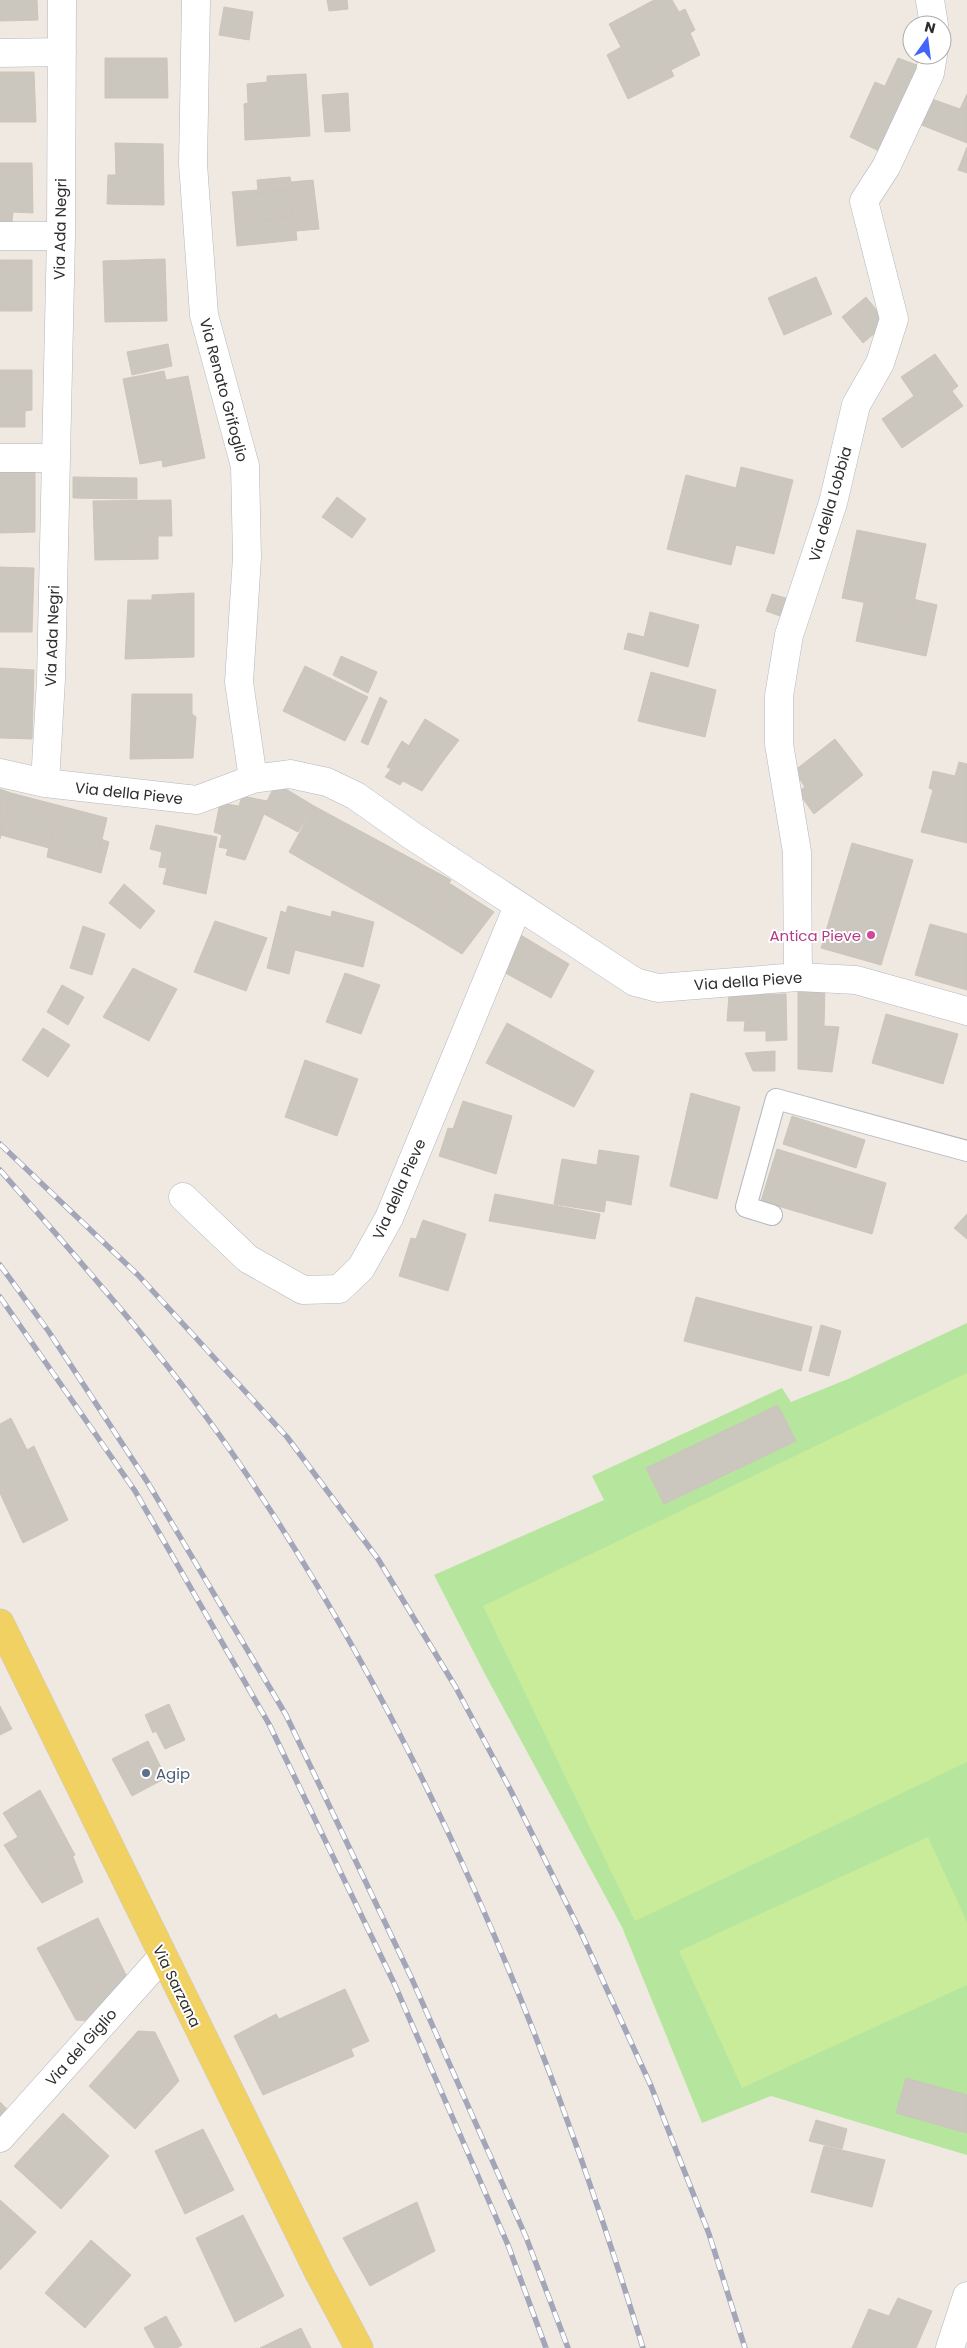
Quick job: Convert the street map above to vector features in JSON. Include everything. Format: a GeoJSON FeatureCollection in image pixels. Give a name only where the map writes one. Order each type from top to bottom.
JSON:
{"type":"FeatureCollection","features":[{"type":"Feature","properties":{"kind":"main road","name":"Via Sarzana"},"geometry":{"type":"LineString","coordinates":[[0,1623],[319,2273],[359,2348]]}},
{"type":"Feature","properties":{"kind":"street","name":"Via Ada Negri"},"geometry":{"type":"LineString","coordinates":[[45,783],[52,679],[61,236],[62,0]]}},
{"type":"Feature","properties":{"kind":"street","name":"Via Renato Grifoglio"},"geometry":{"type":"LineString","coordinates":[[196,0],[193,164],[204,315],[245,466],[247,557],[239,682],[253,779]]}},
{"type":"Feature","properties":{"kind":"street"},"geometry":{"type":"LineString","coordinates":[[930,0],[932,15]]}},
{"type":"Feature","properties":{"kind":"street"},"geometry":{"type":"LineString","coordinates":[[0,53],[62,52]]}},
{"type":"Feature","properties":{"kind":"street","name":"Via della Lobbia"},"geometry":{"type":"LineString","coordinates":[[798,976],[797,852],[779,744],[779,696],[789,635],[833,503],[856,405],[880,363],[894,319],[864,201],[886,166],[930,73],[931,65]]}},
{"type":"Feature","properties":{"kind":"street"},"geometry":{"type":"LineString","coordinates":[[0,236],[61,236]]}},
{"type":"Feature","properties":{"kind":"street"},"geometry":{"type":"LineString","coordinates":[[0,458],[56,458]]}},
{"type":"Feature","properties":{"kind":"street","name":"Via della Pieve"},"geometry":{"type":"LineString","coordinates":[[0,773],[45,783],[197,800],[253,779],[290,774],[334,785],[356,796],[411,835],[635,982],[658,988],[798,976],[856,980],[967,1011]]}},
{"type":"Feature","properties":{"kind":"street","name":"Via della Pieve"},"geometry":{"type":"LineString","coordinates":[[183,1197],[248,1259],[303,1290],[339,1289],[361,1268],[389,1218],[518,906]]}},
{"type":"Feature","properties":{"kind":"street","name":"Via del Giglio"},"geometry":{"type":"LineString","coordinates":[[0,2138],[163,1956]]}},
{"type":"Feature","properties":{"kind":"street"},"geometry":{"type":"LineString","coordinates":[[950,2348],[967,2296]]}},
{"type":"Feature","properties":{"kind":"lane"},"geometry":{"type":"LineString","coordinates":[[772,1215],[746,1207],[776,1099],[967,1151]]}},
{"type":"Feature","properties":{"kind":"green space"},"geometry":{"type":"Polygon","coordinates":[[[967,1323],[967,2155],[771,2096],[702,2123],[622,1927],[486,1676],[434,1575],[604,1500],[592,1476],[782,1388],[791,1402],[848,1379],[967,1323]]]}},
{"type":"Feature","properties":{"kind":"green space"},"geometry":{"type":"Polygon","coordinates":[[[967,1373],[967,1762],[635,1921],[483,1606],[967,1373]]]}},
{"type":"Feature","properties":{"kind":"green space"},"geometry":{"type":"Polygon","coordinates":[[[928,1837],[967,1922],[967,1985],[742,2088],[679,1951],[928,1837]]]}},
{"type":"Feature","properties":{"kind":"building"},"geometry":{"type":"Polygon","coordinates":[[[0,0],[37,0],[38,20],[0,21],[0,0]]]}},
{"type":"Feature","properties":{"kind":"building"},"geometry":{"type":"Polygon","coordinates":[[[327,0],[347,0],[348,9],[329,11],[327,0]]]}},
{"type":"Feature","properties":{"kind":"building"},"geometry":{"type":"Polygon","coordinates":[[[654,0],[672,0],[679,12],[685,9],[695,30],[690,33],[700,55],[671,70],[674,76],[628,99],[607,55],[621,47],[609,24],[654,0]]]}},
{"type":"Feature","properties":{"kind":"building"},"geometry":{"type":"Polygon","coordinates":[[[224,7],[253,12],[249,40],[219,35],[224,7]]]}},
{"type":"Feature","properties":{"kind":"building"},"geometry":{"type":"Polygon","coordinates":[[[105,58],[167,58],[168,98],[105,98],[105,58]]]}},
{"type":"Feature","properties":{"kind":"building"},"geometry":{"type":"Polygon","coordinates":[[[898,58],[902,59],[902,65],[917,65],[925,68],[911,97],[885,86],[898,58]]]}},
{"type":"Feature","properties":{"kind":"building"},"geometry":{"type":"Polygon","coordinates":[[[0,72],[34,72],[36,122],[0,122],[0,72]]]}},
{"type":"Feature","properties":{"kind":"building"},"geometry":{"type":"Polygon","coordinates":[[[306,74],[310,136],[245,140],[244,104],[248,103],[247,84],[267,82],[267,76],[306,74]]]}},
{"type":"Feature","properties":{"kind":"building"},"geometry":{"type":"Polygon","coordinates":[[[875,82],[911,97],[885,154],[850,137],[875,82]]]}},
{"type":"Feature","properties":{"kind":"building"},"geometry":{"type":"Polygon","coordinates":[[[348,93],[350,131],[325,132],[322,95],[348,93]]]}},
{"type":"Feature","properties":{"kind":"building"},"geometry":{"type":"Polygon","coordinates":[[[967,94],[967,143],[919,124],[929,98],[960,109],[967,94]]]}},
{"type":"Feature","properties":{"kind":"building"},"geometry":{"type":"Polygon","coordinates":[[[115,143],[163,144],[164,205],[107,204],[108,175],[116,175],[115,143]]]}},
{"type":"Feature","properties":{"kind":"building"},"geometry":{"type":"Polygon","coordinates":[[[967,147],[967,173],[958,170],[967,147]]]}},
{"type":"Feature","properties":{"kind":"building"},"geometry":{"type":"Polygon","coordinates":[[[0,163],[32,163],[33,213],[13,212],[12,222],[0,222],[0,163]]]}},
{"type":"Feature","properties":{"kind":"building"},"geometry":{"type":"Polygon","coordinates":[[[290,177],[291,182],[313,180],[319,229],[296,231],[297,240],[237,246],[235,223],[293,217],[289,190],[233,196],[232,192],[258,190],[257,180],[290,177]]]}},
{"type":"Feature","properties":{"kind":"building"},"geometry":{"type":"Polygon","coordinates":[[[289,190],[293,217],[235,223],[233,196],[289,190]]]}},
{"type":"Feature","properties":{"kind":"building"},"geometry":{"type":"Polygon","coordinates":[[[165,259],[167,321],[105,322],[103,261],[165,259]]]}},
{"type":"Feature","properties":{"kind":"building"},"geometry":{"type":"Polygon","coordinates":[[[0,260],[32,260],[32,311],[0,311],[0,260]]]}},
{"type":"Feature","properties":{"kind":"building"},"geometry":{"type":"Polygon","coordinates":[[[816,277],[832,314],[784,335],[768,298],[816,277]]]}},
{"type":"Feature","properties":{"kind":"building"},"geometry":{"type":"Polygon","coordinates":[[[866,297],[887,323],[863,343],[842,317],[866,297]]]}},
{"type":"Feature","properties":{"kind":"building"},"geometry":{"type":"Polygon","coordinates":[[[168,344],[172,366],[132,375],[127,352],[168,344]]]}},
{"type":"Feature","properties":{"kind":"building"},"geometry":{"type":"Polygon","coordinates":[[[935,354],[958,386],[952,391],[963,406],[902,448],[882,419],[914,396],[901,377],[935,354]]]}},
{"type":"Feature","properties":{"kind":"building"},"geometry":{"type":"Polygon","coordinates":[[[0,370],[32,370],[32,410],[25,411],[25,427],[0,427],[0,370]]]}},
{"type":"Feature","properties":{"kind":"building"},"geometry":{"type":"Polygon","coordinates":[[[164,371],[166,380],[188,376],[205,458],[163,467],[162,460],[140,464],[123,379],[164,371]]]}},
{"type":"Feature","properties":{"kind":"building"},"geometry":{"type":"Polygon","coordinates":[[[741,467],[793,480],[774,554],[736,545],[731,565],[667,549],[686,475],[736,488],[741,467]]]}},
{"type":"Feature","properties":{"kind":"building"},"geometry":{"type":"Polygon","coordinates":[[[0,470],[35,470],[35,532],[0,533],[0,470]]]}},
{"type":"Feature","properties":{"kind":"building"},"geometry":{"type":"Polygon","coordinates":[[[73,477],[137,478],[137,499],[73,498],[73,477]]]}},
{"type":"Feature","properties":{"kind":"building"},"geometry":{"type":"Polygon","coordinates":[[[337,497],[366,519],[352,538],[322,517],[337,497]]]}},
{"type":"Feature","properties":{"kind":"building"},"geometry":{"type":"Polygon","coordinates":[[[171,500],[172,536],[158,536],[158,559],[95,560],[93,501],[171,500]]]}},
{"type":"Feature","properties":{"kind":"building"},"geometry":{"type":"Polygon","coordinates":[[[857,530],[926,544],[912,612],[842,598],[857,530]]]}},
{"type":"Feature","properties":{"kind":"building"},"geometry":{"type":"Polygon","coordinates":[[[0,567],[34,568],[32,632],[0,632],[0,567]]]}},
{"type":"Feature","properties":{"kind":"building"},"geometry":{"type":"Polygon","coordinates":[[[194,593],[194,657],[125,659],[128,600],[152,600],[152,595],[194,593]]]}},
{"type":"Feature","properties":{"kind":"building"},"geometry":{"type":"Polygon","coordinates":[[[772,594],[789,599],[783,617],[766,611],[772,594]]]}},
{"type":"Feature","properties":{"kind":"building"},"geometry":{"type":"Polygon","coordinates":[[[913,599],[937,605],[926,656],[856,641],[864,603],[912,612],[913,599]]]}},
{"type":"Feature","properties":{"kind":"building"},"geometry":{"type":"Polygon","coordinates":[[[650,612],[699,625],[688,667],[624,649],[628,633],[644,637],[650,612]]]}},
{"type":"Feature","properties":{"kind":"building"},"geometry":{"type":"Polygon","coordinates":[[[341,656],[377,672],[368,693],[333,675],[341,656]]]}},
{"type":"Feature","properties":{"kind":"building"},"geometry":{"type":"Polygon","coordinates":[[[305,666],[368,697],[345,741],[283,711],[305,666]]]}},
{"type":"Feature","properties":{"kind":"building"},"geometry":{"type":"Polygon","coordinates":[[[0,668],[34,670],[32,739],[0,738],[0,668]]]}},
{"type":"Feature","properties":{"kind":"building"},"geometry":{"type":"Polygon","coordinates":[[[651,672],[716,690],[705,737],[638,721],[651,672]]]}},
{"type":"Feature","properties":{"kind":"building"},"geometry":{"type":"Polygon","coordinates":[[[132,694],[192,694],[192,714],[196,717],[193,758],[130,759],[132,694]]]}},
{"type":"Feature","properties":{"kind":"building"},"geometry":{"type":"Polygon","coordinates":[[[380,697],[387,701],[368,745],[361,742],[380,697]]]}},
{"type":"Feature","properties":{"kind":"building"},"geometry":{"type":"Polygon","coordinates":[[[425,719],[459,740],[440,765],[408,747],[425,719]]]}},
{"type":"Feature","properties":{"kind":"building"},"geometry":{"type":"Polygon","coordinates":[[[835,739],[863,775],[814,814],[798,792],[805,787],[794,771],[835,739]]]}},
{"type":"Feature","properties":{"kind":"building"},"geometry":{"type":"Polygon","coordinates":[[[402,741],[408,747],[440,765],[422,791],[403,781],[400,785],[385,777],[391,769],[387,767],[402,741]]]}},
{"type":"Feature","properties":{"kind":"building"},"geometry":{"type":"Polygon","coordinates":[[[959,762],[967,764],[967,843],[921,832],[933,790],[929,788],[933,771],[955,776],[959,762]]]}},
{"type":"Feature","properties":{"kind":"building"},"geometry":{"type":"Polygon","coordinates":[[[276,783],[314,806],[298,832],[264,814],[245,860],[226,855],[228,849],[219,847],[222,835],[214,832],[220,803],[239,806],[242,796],[267,801],[276,783]]]}},
{"type":"Feature","properties":{"kind":"building"},"geometry":{"type":"Polygon","coordinates":[[[0,789],[11,793],[0,839],[0,789]]]}},
{"type":"Feature","properties":{"kind":"building"},"geometry":{"type":"Polygon","coordinates":[[[11,793],[61,806],[49,848],[1,835],[11,793]]]}},
{"type":"Feature","properties":{"kind":"building"},"geometry":{"type":"Polygon","coordinates":[[[61,806],[107,818],[97,860],[49,846],[61,806]]]}},
{"type":"Feature","properties":{"kind":"building"},"geometry":{"type":"Polygon","coordinates":[[[314,806],[451,880],[418,927],[289,852],[314,806]]]}},
{"type":"Feature","properties":{"kind":"building"},"geometry":{"type":"Polygon","coordinates":[[[156,825],[217,837],[206,894],[163,884],[167,868],[159,867],[162,852],[150,849],[156,825]]]}},
{"type":"Feature","properties":{"kind":"building"},"geometry":{"type":"Polygon","coordinates":[[[101,839],[109,842],[101,873],[47,857],[49,846],[97,860],[101,839]]]}},
{"type":"Feature","properties":{"kind":"building"},"geometry":{"type":"Polygon","coordinates":[[[852,843],[913,860],[881,965],[821,948],[852,843]]]}},
{"type":"Feature","properties":{"kind":"building"},"geometry":{"type":"Polygon","coordinates":[[[449,883],[494,912],[462,954],[418,927],[449,883]]]}},
{"type":"Feature","properties":{"kind":"building"},"geometry":{"type":"Polygon","coordinates":[[[124,884],[155,911],[140,929],[109,903],[124,884]]]}},
{"type":"Feature","properties":{"kind":"building"},"geometry":{"type":"Polygon","coordinates":[[[288,906],[331,917],[332,911],[374,922],[363,967],[295,950],[289,974],[267,968],[281,911],[286,913],[288,906]]]}},
{"type":"Feature","properties":{"kind":"building"},"geometry":{"type":"Polygon","coordinates":[[[215,921],[267,938],[246,991],[194,972],[215,921]]]}},
{"type":"Feature","properties":{"kind":"building"},"geometry":{"type":"Polygon","coordinates":[[[930,924],[967,934],[967,990],[915,975],[930,924]]]}},
{"type":"Feature","properties":{"kind":"building"},"geometry":{"type":"Polygon","coordinates":[[[83,926],[105,934],[92,975],[70,968],[83,926]]]}},
{"type":"Feature","properties":{"kind":"building"},"geometry":{"type":"Polygon","coordinates":[[[519,934],[569,964],[551,998],[500,970],[519,934]]]}},
{"type":"Feature","properties":{"kind":"building"},"geometry":{"type":"Polygon","coordinates":[[[133,968],[149,976],[132,1008],[116,996],[133,968]]]}},
{"type":"Feature","properties":{"kind":"building"},"geometry":{"type":"Polygon","coordinates":[[[345,973],[380,985],[361,1034],[326,1022],[345,973]]]}},
{"type":"Feature","properties":{"kind":"building"},"geometry":{"type":"Polygon","coordinates":[[[149,976],[177,989],[149,1041],[103,1017],[116,996],[132,1008],[149,976]]]}},
{"type":"Feature","properties":{"kind":"building"},"geometry":{"type":"Polygon","coordinates":[[[62,985],[84,997],[68,1025],[47,1012],[62,985]]]}},
{"type":"Feature","properties":{"kind":"building"},"geometry":{"type":"Polygon","coordinates":[[[798,989],[825,989],[824,1026],[839,1027],[832,1072],[798,1069],[798,989]]]}},
{"type":"Feature","properties":{"kind":"building"},"geometry":{"type":"Polygon","coordinates":[[[786,994],[787,1040],[766,1041],[766,1031],[744,1031],[745,1021],[727,1021],[729,995],[786,994]]]}},
{"type":"Feature","properties":{"kind":"building"},"geometry":{"type":"Polygon","coordinates":[[[886,1014],[958,1034],[943,1084],[872,1063],[886,1014]]]}},
{"type":"Feature","properties":{"kind":"building"},"geometry":{"type":"Polygon","coordinates":[[[507,1023],[594,1071],[574,1107],[486,1063],[507,1023]]]}},
{"type":"Feature","properties":{"kind":"building"},"geometry":{"type":"Polygon","coordinates":[[[43,1028],[70,1045],[48,1077],[22,1060],[43,1028]]]}},
{"type":"Feature","properties":{"kind":"building"},"geometry":{"type":"Polygon","coordinates":[[[775,1051],[775,1071],[753,1071],[745,1053],[775,1051]]]}},
{"type":"Feature","properties":{"kind":"building"},"geometry":{"type":"Polygon","coordinates":[[[305,1060],[358,1079],[337,1136],[285,1117],[305,1060]]]}},
{"type":"Feature","properties":{"kind":"building"},"geometry":{"type":"Polygon","coordinates":[[[691,1093],[740,1107],[717,1199],[670,1186],[691,1093]]]}},
{"type":"Feature","properties":{"kind":"building"},"geometry":{"type":"Polygon","coordinates":[[[463,1101],[512,1116],[496,1174],[439,1156],[448,1128],[453,1129],[463,1101]]]}},
{"type":"Feature","properties":{"kind":"building"},"geometry":{"type":"Polygon","coordinates":[[[792,1116],[865,1140],[856,1168],[783,1144],[792,1116]]]}},
{"type":"Feature","properties":{"kind":"building"},"geometry":{"type":"Polygon","coordinates":[[[777,1149],[886,1183],[872,1234],[761,1201],[777,1149]]]}},
{"type":"Feature","properties":{"kind":"building"},"geometry":{"type":"Polygon","coordinates":[[[599,1150],[639,1156],[631,1205],[606,1200],[604,1212],[554,1204],[562,1159],[597,1165],[599,1150]]]}},
{"type":"Feature","properties":{"kind":"building"},"geometry":{"type":"Polygon","coordinates":[[[495,1194],[600,1214],[595,1239],[489,1221],[495,1194]]]}},
{"type":"Feature","properties":{"kind":"building"},"geometry":{"type":"Polygon","coordinates":[[[967,1214],[967,1239],[954,1228],[967,1214]]]}},
{"type":"Feature","properties":{"kind":"building"},"geometry":{"type":"Polygon","coordinates":[[[423,1220],[466,1234],[448,1291],[399,1276],[411,1238],[416,1239],[423,1220]]]}},
{"type":"Feature","properties":{"kind":"building"},"geometry":{"type":"Polygon","coordinates":[[[696,1297],[812,1327],[801,1371],[684,1341],[696,1297]]]}},
{"type":"Feature","properties":{"kind":"building"},"geometry":{"type":"Polygon","coordinates":[[[821,1325],[841,1331],[829,1376],[809,1371],[821,1325]]]}},
{"type":"Feature","properties":{"kind":"building"},"geometry":{"type":"Polygon","coordinates":[[[778,1405],[796,1441],[664,1504],[646,1468],[778,1405]]]}},
{"type":"Feature","properties":{"kind":"building"},"geometry":{"type":"Polygon","coordinates":[[[11,1418],[27,1450],[34,1446],[68,1520],[45,1532],[33,1504],[10,1515],[0,1493],[0,1424],[11,1418]]]}},
{"type":"Feature","properties":{"kind":"building"},"geometry":{"type":"Polygon","coordinates":[[[33,1504],[45,1532],[23,1543],[10,1515],[33,1504]]]}},
{"type":"Feature","properties":{"kind":"building"},"geometry":{"type":"Polygon","coordinates":[[[169,1704],[185,1740],[165,1749],[156,1731],[153,1733],[145,1715],[169,1704]]]}},
{"type":"Feature","properties":{"kind":"building"},"geometry":{"type":"Polygon","coordinates":[[[0,1706],[12,1729],[0,1735],[0,1706]]]}},
{"type":"Feature","properties":{"kind":"building"},"geometry":{"type":"Polygon","coordinates":[[[148,1741],[166,1778],[132,1796],[112,1759],[148,1741]]]}},
{"type":"Feature","properties":{"kind":"building"},"geometry":{"type":"Polygon","coordinates":[[[40,1790],[75,1855],[29,1884],[4,1845],[18,1837],[3,1813],[40,1790]]]}},
{"type":"Feature","properties":{"kind":"building"},"geometry":{"type":"Polygon","coordinates":[[[73,1857],[83,1882],[42,1903],[29,1884],[73,1857]]]}},
{"type":"Feature","properties":{"kind":"building"},"geometry":{"type":"Polygon","coordinates":[[[98,1918],[128,1979],[90,2021],[76,2020],[37,1948],[98,1918]]]}},
{"type":"Feature","properties":{"kind":"building"},"geometry":{"type":"Polygon","coordinates":[[[345,1989],[369,2041],[351,2049],[354,2056],[263,2095],[234,2036],[276,2014],[279,2019],[345,1989]]]}},
{"type":"Feature","properties":{"kind":"building"},"geometry":{"type":"Polygon","coordinates":[[[138,2031],[155,2032],[179,2081],[135,2129],[89,2086],[138,2031]]]}},
{"type":"Feature","properties":{"kind":"building"},"geometry":{"type":"Polygon","coordinates":[[[906,2078],[967,2095],[967,2133],[896,2113],[906,2078]]]}},
{"type":"Feature","properties":{"kind":"building"},"geometry":{"type":"Polygon","coordinates":[[[0,2102],[11,2113],[0,2124],[0,2102]]]}},
{"type":"Feature","properties":{"kind":"building"},"geometry":{"type":"Polygon","coordinates":[[[63,2113],[109,2156],[61,2209],[14,2166],[63,2113]]]}},
{"type":"Feature","properties":{"kind":"building"},"geometry":{"type":"Polygon","coordinates":[[[816,2120],[847,2129],[842,2149],[809,2141],[816,2120]]]}},
{"type":"Feature","properties":{"kind":"building"},"geometry":{"type":"Polygon","coordinates":[[[203,2129],[234,2190],[185,2214],[155,2151],[203,2129]]]}},
{"type":"Feature","properties":{"kind":"building"},"geometry":{"type":"Polygon","coordinates":[[[824,2146],[885,2160],[872,2207],[811,2192],[824,2146]]]}},
{"type":"Feature","properties":{"kind":"building"},"geometry":{"type":"Polygon","coordinates":[[[0,2200],[36,2232],[0,2270],[0,2200]]]}},
{"type":"Feature","properties":{"kind":"building"},"geometry":{"type":"Polygon","coordinates":[[[417,2202],[435,2251],[370,2286],[343,2238],[417,2202]]]}},
{"type":"Feature","properties":{"kind":"building"},"geometry":{"type":"Polygon","coordinates":[[[243,2215],[284,2296],[235,2322],[196,2238],[243,2215]]]}},
{"type":"Feature","properties":{"kind":"building"},"geometry":{"type":"Polygon","coordinates":[[[91,2240],[131,2275],[85,2328],[45,2293],[91,2240]]]}},
{"type":"Feature","properties":{"kind":"building"},"geometry":{"type":"Polygon","coordinates":[[[898,2298],[932,2311],[916,2348],[852,2348],[869,2309],[889,2316],[898,2298]]]}},
{"type":"Feature","properties":{"kind":"building"},"geometry":{"type":"Polygon","coordinates":[[[166,2316],[182,2345],[177,2348],[155,2348],[144,2328],[166,2316]]]}},
{"type":"Feature","properties":{"kind":"building"},"geometry":{"type":"Polygon","coordinates":[[[301,2328],[311,2348],[260,2348],[301,2328]]]}},
{"type":"Feature","properties":{"kind":"railway"},"geometry":{"type":"LineString","coordinates":[[0,1144],[138,1275],[287,1437],[378,1559],[455,1686],[511,1791],[583,1937],[651,2086],[709,2234],[745,2348]]}},
{"type":"Feature","properties":{"kind":"railway"},"geometry":{"type":"LineString","coordinates":[[0,1170],[125,1314],[213,1427],[241,1466],[307,1568],[367,1673],[423,1781],[475,1891],[522,2003],[566,2117],[606,2232],[643,2348]]}},
{"type":"Feature","properties":{"kind":"railway"},"geometry":{"type":"LineString","coordinates":[[0,1265],[49,1332],[148,1483],[286,1715],[411,1977],[526,2237],[568,2348]]}},
{"type":"Feature","properties":{"kind":"railway"},"geometry":{"type":"LineString","coordinates":[[0,1297],[135,1491],[269,1724],[394,1983],[508,2245],[546,2348]]}},
{"type":"Feature","properties":{"kind":"place","name":"Antica Pieve"},"geometry":{"type":"Point","coordinates":[871,935]}},
{"type":"Feature","properties":{"kind":"place","name":"Agip"},"geometry":{"type":"Point","coordinates":[146,1773]}}]}
